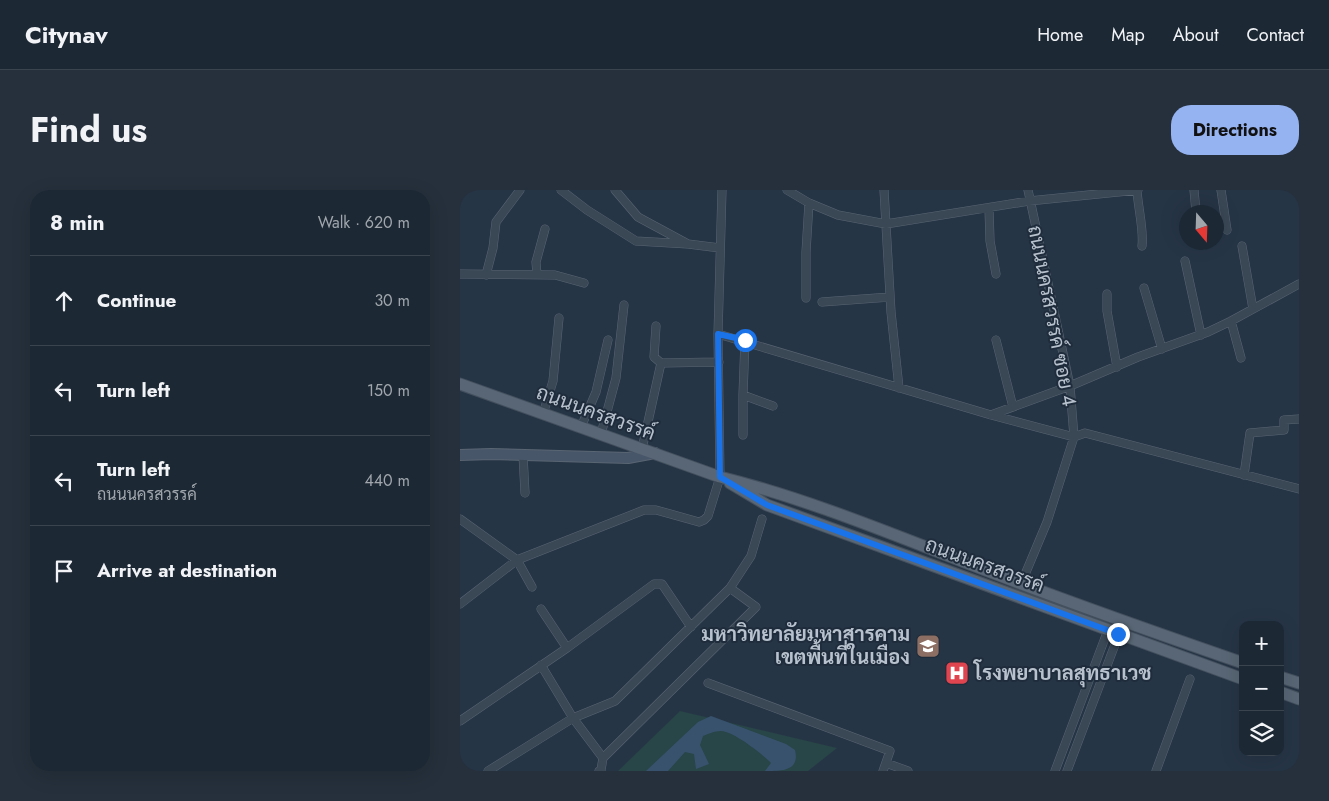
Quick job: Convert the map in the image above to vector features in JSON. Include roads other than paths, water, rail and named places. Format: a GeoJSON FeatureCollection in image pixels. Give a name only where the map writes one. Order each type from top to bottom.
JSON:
{"type":"FeatureCollection","features":[{"type":"Feature","properties":{"kind":"main road","name":"ถนนนครสวรรค์"},"geometry":{"type":"LineString","coordinates":[[460,384],[720,477],[764,488],[837,513],[1021,584],[1239,662]]}},
{"type":"Feature","properties":{"kind":"main road","name":"ถนนนครสวรรค์"},"geometry":{"type":"LineString","coordinates":[[720,477],[759,501],[1239,678]]}},
{"type":"Feature","properties":{"kind":"main road"},"geometry":{"type":"LineString","coordinates":[[759,501],[764,488]]}},
{"type":"Feature","properties":{"kind":"main road"},"geometry":{"type":"LineString","coordinates":[[1284,678],[1299,684]]}},
{"type":"Feature","properties":{"kind":"main road"},"geometry":{"type":"LineString","coordinates":[[1284,693],[1299,699]]}},
{"type":"Feature","properties":{"kind":"street"},"geometry":{"type":"LineString","coordinates":[[486,275],[493,248],[496,222],[520,190]]}},
{"type":"Feature","properties":{"kind":"street"},"geometry":{"type":"LineString","coordinates":[[562,190],[586,210],[636,242],[688,244],[720,248]]}},
{"type":"Feature","properties":{"kind":"street"},"geometry":{"type":"LineString","coordinates":[[615,190],[638,217],[688,244]]}},
{"type":"Feature","properties":{"kind":"street"},"geometry":{"type":"LineString","coordinates":[[460,604],[517,560],[644,510],[656,510],[699,522],[708,516],[720,477],[718,334],[722,190]]}},
{"type":"Feature","properties":{"kind":"street"},"geometry":{"type":"LineString","coordinates":[[787,190],[809,203],[838,215],[886,224],[1029,201],[1137,190],[1143,238],[1142,246]]}},
{"type":"Feature","properties":{"kind":"street"},"geometry":{"type":"LineString","coordinates":[[884,190],[890,297],[899,388]]}},
{"type":"Feature","properties":{"kind":"street","name":"ถนนนครสวรรค์ ซอย 4"},"geometry":{"type":"LineString","coordinates":[[1021,584],[1047,522],[1074,437],[1070,386],[1028,190]]}},
{"type":"Feature","properties":{"kind":"street"},"geometry":{"type":"LineString","coordinates":[[1194,190],[1195,205]]}},
{"type":"Feature","properties":{"kind":"street"},"geometry":{"type":"LineString","coordinates":[[1221,190],[1227,230]]}},
{"type":"Feature","properties":{"kind":"street"},"geometry":{"type":"LineString","coordinates":[[806,298],[809,203]]}},
{"type":"Feature","properties":{"kind":"street"},"geometry":{"type":"LineString","coordinates":[[989,208],[990,241],[996,274]]}},
{"type":"Feature","properties":{"kind":"street"},"geometry":{"type":"LineString","coordinates":[[536,275],[536,262],[544,229]]}},
{"type":"Feature","properties":{"kind":"street"},"geometry":{"type":"LineString","coordinates":[[1242,246],[1253,309]]}},
{"type":"Feature","properties":{"kind":"street"},"geometry":{"type":"LineString","coordinates":[[1185,261],[1201,335]]}},
{"type":"Feature","properties":{"kind":"street"},"geometry":{"type":"LineString","coordinates":[[460,274],[555,275],[584,283]]}},
{"type":"Feature","properties":{"kind":"street"},"geometry":{"type":"LineString","coordinates":[[991,415],[1201,335],[1299,284]]}},
{"type":"Feature","properties":{"kind":"street"},"geometry":{"type":"LineString","coordinates":[[1144,288],[1162,349]]}},
{"type":"Feature","properties":{"kind":"street"},"geometry":{"type":"LineString","coordinates":[[1107,294],[1107,311],[1116,367]]}},
{"type":"Feature","properties":{"kind":"street"},"geometry":{"type":"LineString","coordinates":[[822,302],[890,297]]}},
{"type":"Feature","properties":{"kind":"street"},"geometry":{"type":"LineString","coordinates":[[601,434],[616,378],[624,305]]}},
{"type":"Feature","properties":{"kind":"street"},"geometry":{"type":"LineString","coordinates":[[543,414],[553,381],[559,318]]}},
{"type":"Feature","properties":{"kind":"street"},"geometry":{"type":"LineString","coordinates":[[1231,321],[1241,358]]}},
{"type":"Feature","properties":{"kind":"street"},"geometry":{"type":"LineString","coordinates":[[656,326],[654,357],[661,363],[719,362]]}},
{"type":"Feature","properties":{"kind":"street"},"geometry":{"type":"LineString","coordinates":[[718,334],[745,340],[991,415],[1074,437],[1086,433],[1299,489]]}},
{"type":"Feature","properties":{"kind":"street"},"geometry":{"type":"LineString","coordinates":[[581,427],[596,392],[608,340]]}},
{"type":"Feature","properties":{"kind":"street"},"geometry":{"type":"LineString","coordinates":[[743,436],[745,340]]}},
{"type":"Feature","properties":{"kind":"street"},"geometry":{"type":"LineString","coordinates":[[996,340],[1013,408]]}},
{"type":"Feature","properties":{"kind":"street"},"geometry":{"type":"LineString","coordinates":[[642,449],[661,363]]}},
{"type":"Feature","properties":{"kind":"street"},"geometry":{"type":"LineString","coordinates":[[743,395],[773,406]]}},
{"type":"Feature","properties":{"kind":"street"},"geometry":{"type":"LineString","coordinates":[[1244,475],[1250,433],[1284,430],[1284,420],[1299,419]]}},
{"type":"Feature","properties":{"kind":"street"},"geometry":{"type":"LineString","coordinates":[[460,455],[628,458],[655,454]]}},
{"type":"Feature","properties":{"kind":"street"},"geometry":{"type":"LineString","coordinates":[[523,455],[525,493]]}},
{"type":"Feature","properties":{"kind":"street"},"geometry":{"type":"LineString","coordinates":[[460,519],[517,560],[532,587]]}},
{"type":"Feature","properties":{"kind":"street"},"geometry":{"type":"LineString","coordinates":[[488,771],[574,718],[615,701],[730,588],[750,556],[762,519]]}},
{"type":"Feature","properties":{"kind":"street"},"geometry":{"type":"LineString","coordinates":[[460,721],[541,666],[654,584],[662,584],[691,627]]}},
{"type":"Feature","properties":{"kind":"street"},"geometry":{"type":"LineString","coordinates":[[602,758],[756,607],[730,588]]}},
{"type":"Feature","properties":{"kind":"street"},"geometry":{"type":"LineString","coordinates":[[541,609],[566,648]]}},
{"type":"Feature","properties":{"kind":"street"},"geometry":{"type":"LineString","coordinates":[[1113,632],[1092,704],[1079,740],[1066,771],[1056,769],[1081,701],[1113,632]]}},
{"type":"Feature","properties":{"kind":"street"},"geometry":{"type":"LineString","coordinates":[[541,666],[602,758],[600,771]]}},
{"type":"Feature","properties":{"kind":"street"},"geometry":{"type":"LineString","coordinates":[[1156,771],[1190,679]]}},
{"type":"Feature","properties":{"kind":"street"},"geometry":{"type":"LineString","coordinates":[[708,682],[890,751],[884,767],[908,771]]}},
{"type":"Feature","properties":{"kind":"street"},"geometry":{"type":"LineString","coordinates":[[1081,701],[1092,704]]}},
{"type":"Feature","properties":{"kind":"street"},"geometry":{"type":"LineString","coordinates":[[1068,736],[1079,740]]}},
{"type":"Feature","properties":{"kind":"water"},"geometry":{"type":"Polygon","coordinates":[[[711,716],[786,744],[795,750],[795,762],[792,766],[783,770],[765,771],[771,763],[767,759],[737,737],[720,731],[703,736],[700,745],[709,764],[696,769],[694,754],[685,752],[668,771],[646,771],[698,722],[711,716]]]}},
{"type":"Feature","properties":{"kind":"place","name":"มหาวิทยาลัยมหาสารคาม เขตพื้นที่ในเมือง"},"geometry":{"type":"Point","coordinates":[928,646]}},
{"type":"Feature","properties":{"kind":"place","name":"โรงพยาบาลสุทธาเวช"},"geometry":{"type":"Point","coordinates":[957,673]}}]}
